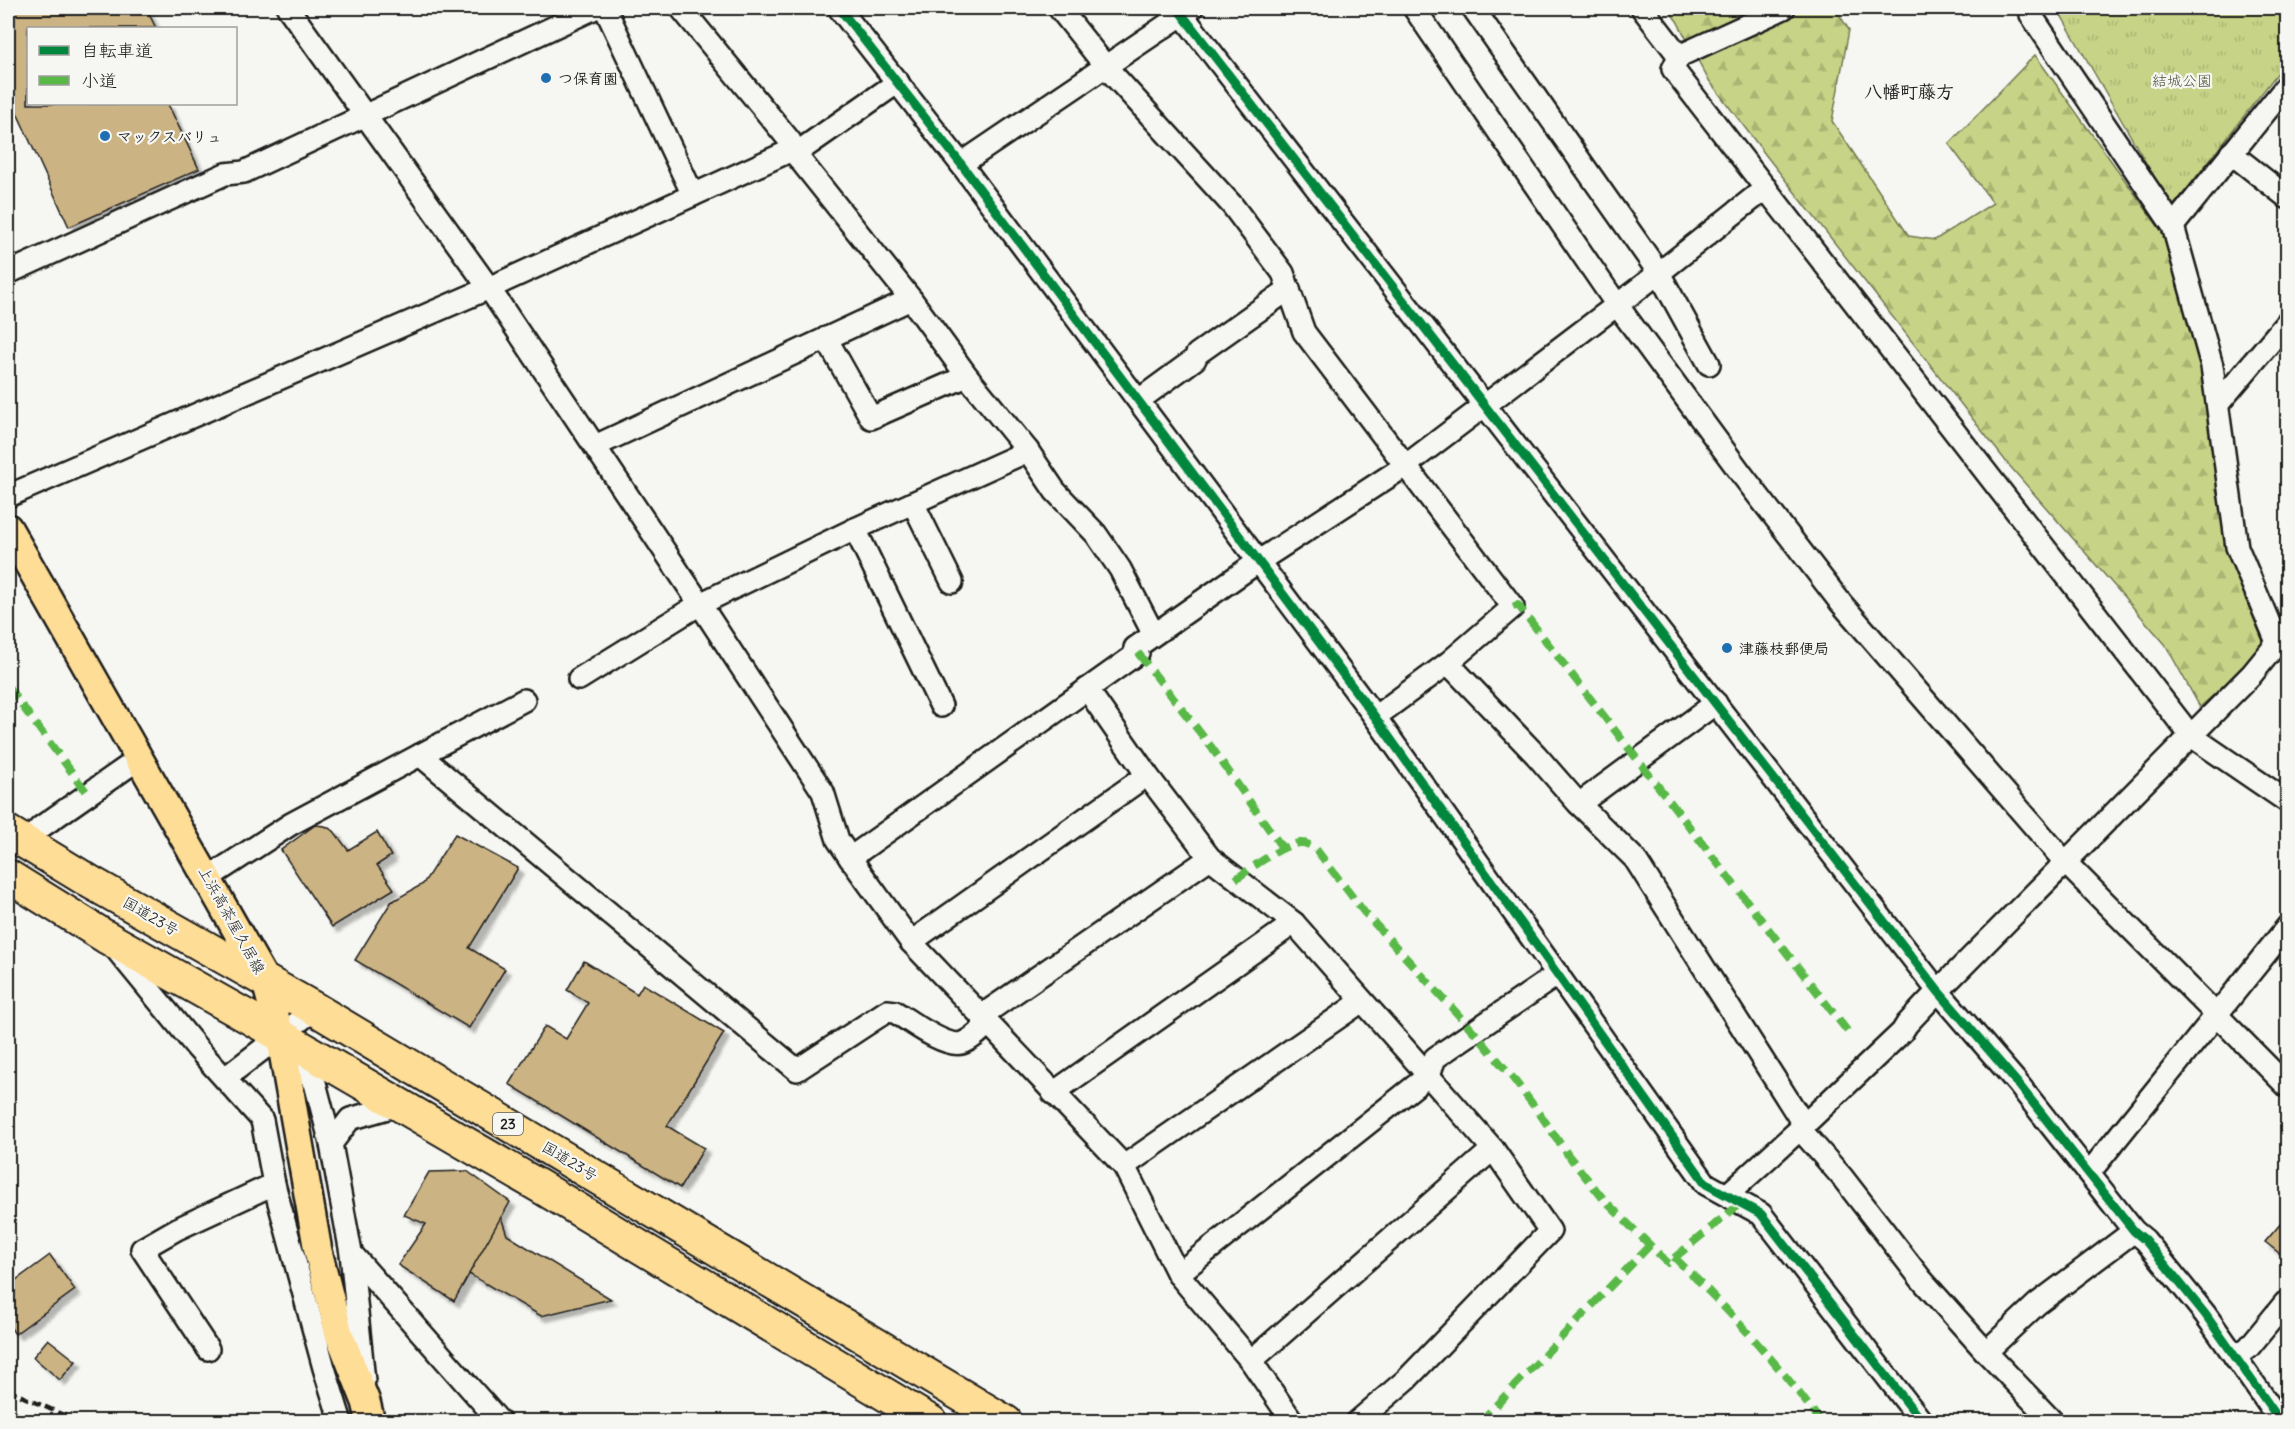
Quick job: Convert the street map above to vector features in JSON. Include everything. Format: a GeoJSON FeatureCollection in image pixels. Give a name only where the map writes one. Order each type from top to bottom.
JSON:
{"type":"FeatureCollection","features":[{"type":"Feature","properties":{"kind":"highway","name":"国道23号"},"geometry":{"type":"LineString","coordinates":[[17,838],[315,1010],[1006,1422]]}},
{"type":"Feature","properties":{"kind":"highway","name":"23"},"geometry":{"type":"LineString","coordinates":[[8,876],[106,938],[280,1035],[539,1186],[931,1422]]}},
{"type":"Feature","properties":{"kind":"main road","name":"上浜高茶屋久居線"},"geometry":{"type":"LineString","coordinates":[[8,528],[266,982],[280,1035],[318,1251],[339,1334],[369,1412]]}},
{"type":"Feature","properties":{"kind":"street"},"geometry":{"type":"LineString","coordinates":[[288,8],[489,288],[700,604],[823,792],[838,840],[850,858],[911,942],[1124,1166],[1179,1274],[1251,1360],[1293,1422]]}},
{"type":"Feature","properties":{"kind":"street"},"geometry":{"type":"LineString","coordinates":[[8,273],[225,174],[244,172],[594,8]]}},
{"type":"Feature","properties":{"kind":"street"},"geometry":{"type":"LineString","coordinates":[[605,8],[693,195]]}},
{"type":"Feature","properties":{"kind":"street"},"geometry":{"type":"LineString","coordinates":[[681,8],[790,141],[794,152],[911,299],[967,376],[1028,451],[1055,491],[1096,534],[1120,569],[1153,633]]}},
{"type":"Feature","properties":{"kind":"street"},"geometry":{"type":"LineString","coordinates":[[839,8],[962,164],[1375,717],[1706,1184],[1761,1214],[1922,1422]]}},
{"type":"Feature","properties":{"kind":"street"},"geometry":{"type":"LineString","coordinates":[[1059,8],[1106,67],[1232,205],[1283,273],[1304,332],[1513,607],[1448,663],[1375,717]]}},
{"type":"Feature","properties":{"kind":"street"},"geometry":{"type":"LineString","coordinates":[[1414,8],[1617,305],[1743,476],[1841,603],[2065,862],[2288,1087]]}},
{"type":"Feature","properties":{"kind":"street"},"geometry":{"type":"LineString","coordinates":[[1473,8],[1659,273],[1709,364]]}},
{"type":"Feature","properties":{"kind":"street"},"geometry":{"type":"LineString","coordinates":[[1642,8],[1679,56]]}},
{"type":"Feature","properties":{"kind":"street"},"geometry":{"type":"LineString","coordinates":[[1784,8],[1679,56],[1674,69],[2190,735],[2288,802]]}},
{"type":"Feature","properties":{"kind":"street"},"geometry":{"type":"LineString","coordinates":[[962,164],[1106,67],[1184,10],[1485,405],[1938,991],[2019,1085],[2134,1231],[2145,1240],[2205,1314],[2281,1422]]}},
{"type":"Feature","properties":{"kind":"street"},"geometry":{"type":"LineString","coordinates":[[1727,1195],[1902,1032],[1906,1024],[1938,991],[2252,674],[2282,636],[2237,547],[2212,366],[2173,226],[2031,15]]}},
{"type":"Feature","properties":{"kind":"street"},"geometry":{"type":"LineString","coordinates":[[8,496],[489,288],[693,195],[794,152],[898,82]]}},
{"type":"Feature","properties":{"kind":"street"},"geometry":{"type":"LineString","coordinates":[[2173,226],[2288,84]]}},
{"type":"Feature","properties":{"kind":"street"},"geometry":{"type":"LineString","coordinates":[[2231,153],[2288,198]]}},
{"type":"Feature","properties":{"kind":"street"},"geometry":{"type":"LineString","coordinates":[[850,858],[1087,689],[1136,650],[1153,633],[1405,466],[1659,273],[1766,188]]}},
{"type":"Feature","properties":{"kind":"street"},"geometry":{"type":"LineString","coordinates":[[1138,400],[1196,359],[1197,354],[1289,289]]}},
{"type":"Feature","properties":{"kind":"street"},"geometry":{"type":"LineString","coordinates":[[595,446],[911,299]]}},
{"type":"Feature","properties":{"kind":"street"},"geometry":{"type":"LineString","coordinates":[[2218,404],[2288,321]]}},
{"type":"Feature","properties":{"kind":"street"},"geometry":{"type":"LineString","coordinates":[[826,338],[871,418],[967,376]]}},
{"type":"Feature","properties":{"kind":"street"},"geometry":{"type":"LineString","coordinates":[[579,679],[700,604],[855,529],[1028,451]]}},
{"type":"Feature","properties":{"kind":"street"},"geometry":{"type":"LineString","coordinates":[[913,503],[952,582]]}},
{"type":"Feature","properties":{"kind":"street"},"geometry":{"type":"LineString","coordinates":[[855,529],[941,706]]}},
{"type":"Feature","properties":{"kind":"street"},"geometry":{"type":"LineString","coordinates":[[1448,663],[1536,755],[1579,804],[1635,859],[1802,1127],[1921,1279],[2049,1420]]}},
{"type":"Feature","properties":{"kind":"street"},"geometry":{"type":"LineString","coordinates":[[1087,689],[1147,775],[1210,858],[1293,923],[1493,1149],[1550,1231],[1407,1379],[1357,1422]]}},
{"type":"Feature","properties":{"kind":"street"},"geometry":{"type":"LineString","coordinates":[[208,878],[291,824],[525,700]]}},
{"type":"Feature","properties":{"kind":"street"},"geometry":{"type":"LineString","coordinates":[[1579,804],[1716,703]]}},
{"type":"Feature","properties":{"kind":"street"},"geometry":{"type":"LineString","coordinates":[[420,755],[797,1070],[887,1011],[895,1012],[937,1037],[954,1044],[968,1040],[985,1020],[1210,858]]}},
{"type":"Feature","properties":{"kind":"street"},"geometry":{"type":"LineString","coordinates":[[17,838],[41,827],[140,758]]}},
{"type":"Feature","properties":{"kind":"street"},"geometry":{"type":"LineString","coordinates":[[911,942],[1147,775]]}},
{"type":"Feature","properties":{"kind":"street"},"geometry":{"type":"LineString","coordinates":[[1053,1093],[1293,923]]}},
{"type":"Feature","properties":{"kind":"street"},"geometry":{"type":"LineString","coordinates":[[2089,1173],[2217,1017],[2288,926]]}},
{"type":"Feature","properties":{"kind":"street"},"geometry":{"type":"LineString","coordinates":[[106,938],[198,1049],[262,1120],[274,1184],[341,1422]]}},
{"type":"Feature","properties":{"kind":"street"},"geometry":{"type":"LineString","coordinates":[[1179,1274],[1429,1075],[1435,1058],[1558,974]]}},
{"type":"Feature","properties":{"kind":"street"},"geometry":{"type":"LineString","coordinates":[[1124,1166],[1362,1001]]}},
{"type":"Feature","properties":{"kind":"street"},"geometry":{"type":"LineString","coordinates":[[225,1078],[315,1010]]}},
{"type":"Feature","properties":{"kind":"street"},"geometry":{"type":"LineString","coordinates":[[280,1035],[315,1083],[331,1144],[351,1253],[369,1412]]}},
{"type":"Feature","properties":{"kind":"street"},"geometry":{"type":"LineString","coordinates":[[331,1144],[350,1119],[398,1105]]}},
{"type":"Feature","properties":{"kind":"street"},"geometry":{"type":"LineString","coordinates":[[1251,1360],[1493,1149]]}},
{"type":"Feature","properties":{"kind":"street"},"geometry":{"type":"LineString","coordinates":[[208,1349],[142,1249],[177,1228],[274,1184]]}},
{"type":"Feature","properties":{"kind":"street"},"geometry":{"type":"LineString","coordinates":[[1986,1352],[2037,1304],[2134,1231]]}},
{"type":"Feature","properties":{"kind":"street"},"geometry":{"type":"LineString","coordinates":[[351,1253],[449,1361],[500,1422]]}},
{"type":"Feature","properties":{"kind":"street"},"geometry":{"type":"LineString","coordinates":[[2235,1357],[2249,1347],[2285,1303]]}},
{"type":"Feature","properties":{"kind":"green space"},"geometry":{"type":"Polygon","coordinates":[[[1667,8],[1835,8],[1849,30],[1832,121],[1909,236],[1935,240],[1993,203],[1949,144],[2035,55],[2168,240],[2202,367],[2227,552],[2264,644],[2244,668],[2200,707],[2165,644],[2008,464],[1768,158],[1708,79],[1677,21],[1667,8]]]}},
{"type":"Feature","properties":{"kind":"green space","name":"結城公園"},"geometry":{"type":"Polygon","coordinates":[[[2057,8],[2287,8],[2287,61],[2172,208],[2057,8]]]}},
{"type":"Feature","properties":{"kind":"building","name":"マックスバリュ"},"geometry":{"type":"Polygon","coordinates":[[[8,8],[146,8],[156,27],[27,27],[27,105],[168,105],[199,169],[69,227],[8,93],[8,8]]]}},
{"type":"Feature","properties":{"kind":"building"},"geometry":{"type":"Polygon","coordinates":[[[315,825],[325,826],[334,831],[348,850],[377,832],[391,856],[377,865],[394,889],[332,927],[281,850],[315,825]]]}},
{"type":"Feature","properties":{"kind":"building"},"geometry":{"type":"Polygon","coordinates":[[[455,834],[518,868],[469,948],[505,969],[469,1028],[355,960],[391,902],[423,884],[455,834]]]}},
{"type":"Feature","properties":{"kind":"building"},"geometry":{"type":"Polygon","coordinates":[[[584,961],[637,994],[643,984],[724,1033],[667,1126],[704,1148],[680,1188],[509,1084],[545,1026],[566,1039],[588,1003],[567,990],[584,961]]]}},
{"type":"Feature","properties":{"kind":"building"},"geometry":{"type":"Polygon","coordinates":[[[467,1171],[510,1202],[454,1301],[398,1265],[426,1224],[404,1215],[429,1172],[467,1171]]]}},
{"type":"Feature","properties":{"kind":"building"},"geometry":{"type":"Polygon","coordinates":[[[2288,1215],[2288,1260],[2265,1242],[2288,1215]]]}},
{"type":"Feature","properties":{"kind":"building"},"geometry":{"type":"Polygon","coordinates":[[[501,1217],[507,1235],[611,1299],[541,1316],[469,1274],[501,1217]]]}},
{"type":"Feature","properties":{"kind":"building"},"geometry":{"type":"Polygon","coordinates":[[[50,1255],[75,1290],[15,1334],[8,1324],[8,1286],[50,1255]]]}},
{"type":"Feature","properties":{"kind":"building"},"geometry":{"type":"Polygon","coordinates":[[[48,1339],[76,1361],[60,1380],[33,1357],[48,1339]]]}},
{"type":"Feature","properties":{"kind":"railway"},"geometry":{"type":"LineString","coordinates":[[8,1390],[79,1422]]}},
{"type":"Feature","properties":{"kind":"marked path"},"geometry":{"type":"LineString","coordinates":[[1513,607],[1518,605],[1848,1032]]}},
{"type":"Feature","properties":{"kind":"marked path"},"geometry":{"type":"LineString","coordinates":[[1138,653],[1212,748],[1283,849]]}},
{"type":"Feature","properties":{"kind":"marked path"},"geometry":{"type":"LineString","coordinates":[[8,687],[88,794]]}},
{"type":"Feature","properties":{"kind":"marked path"},"geometry":{"type":"LineString","coordinates":[[1236,879],[1286,847],[1302,843],[1315,848],[1364,912],[1512,1077],[1568,1155],[1605,1201],[1668,1263],[1741,1203]]}},
{"type":"Feature","properties":{"kind":"marked path"},"geometry":{"type":"LineString","coordinates":[[1480,1422],[1650,1245]]}},
{"type":"Feature","properties":{"kind":"marked path"},"geometry":{"type":"LineString","coordinates":[[1674,1257],[1751,1336],[1821,1422]]}},
{"type":"Feature","properties":{"kind":"cycle path"},"geometry":{"type":"LineString","coordinates":[[839,8],[961,164],[1375,717],[1706,1184],[1761,1214],[1922,1422]]}},
{"type":"Feature","properties":{"kind":"cycle path"},"geometry":{"type":"LineString","coordinates":[[1177,8],[1938,991],[2019,1085],[2134,1231],[2145,1240],[2205,1314],[2281,1422]]}},
{"type":"Feature","properties":{"kind":"place","name":"つ保育園"},"geometry":{"type":"Point","coordinates":[546,78]}},
{"type":"Feature","properties":{"kind":"place","name":"マックスバリュ"},"geometry":{"type":"Point","coordinates":[105,136]}},
{"type":"Feature","properties":{"kind":"place","name":"津藤枝郵便局"},"geometry":{"type":"Point","coordinates":[1727,648]}},
{"type":"Feature","properties":{"kind":"district","name":"八幡町藤方"},"geometry":{"type":"Point","coordinates":[1909,91]}}]}
